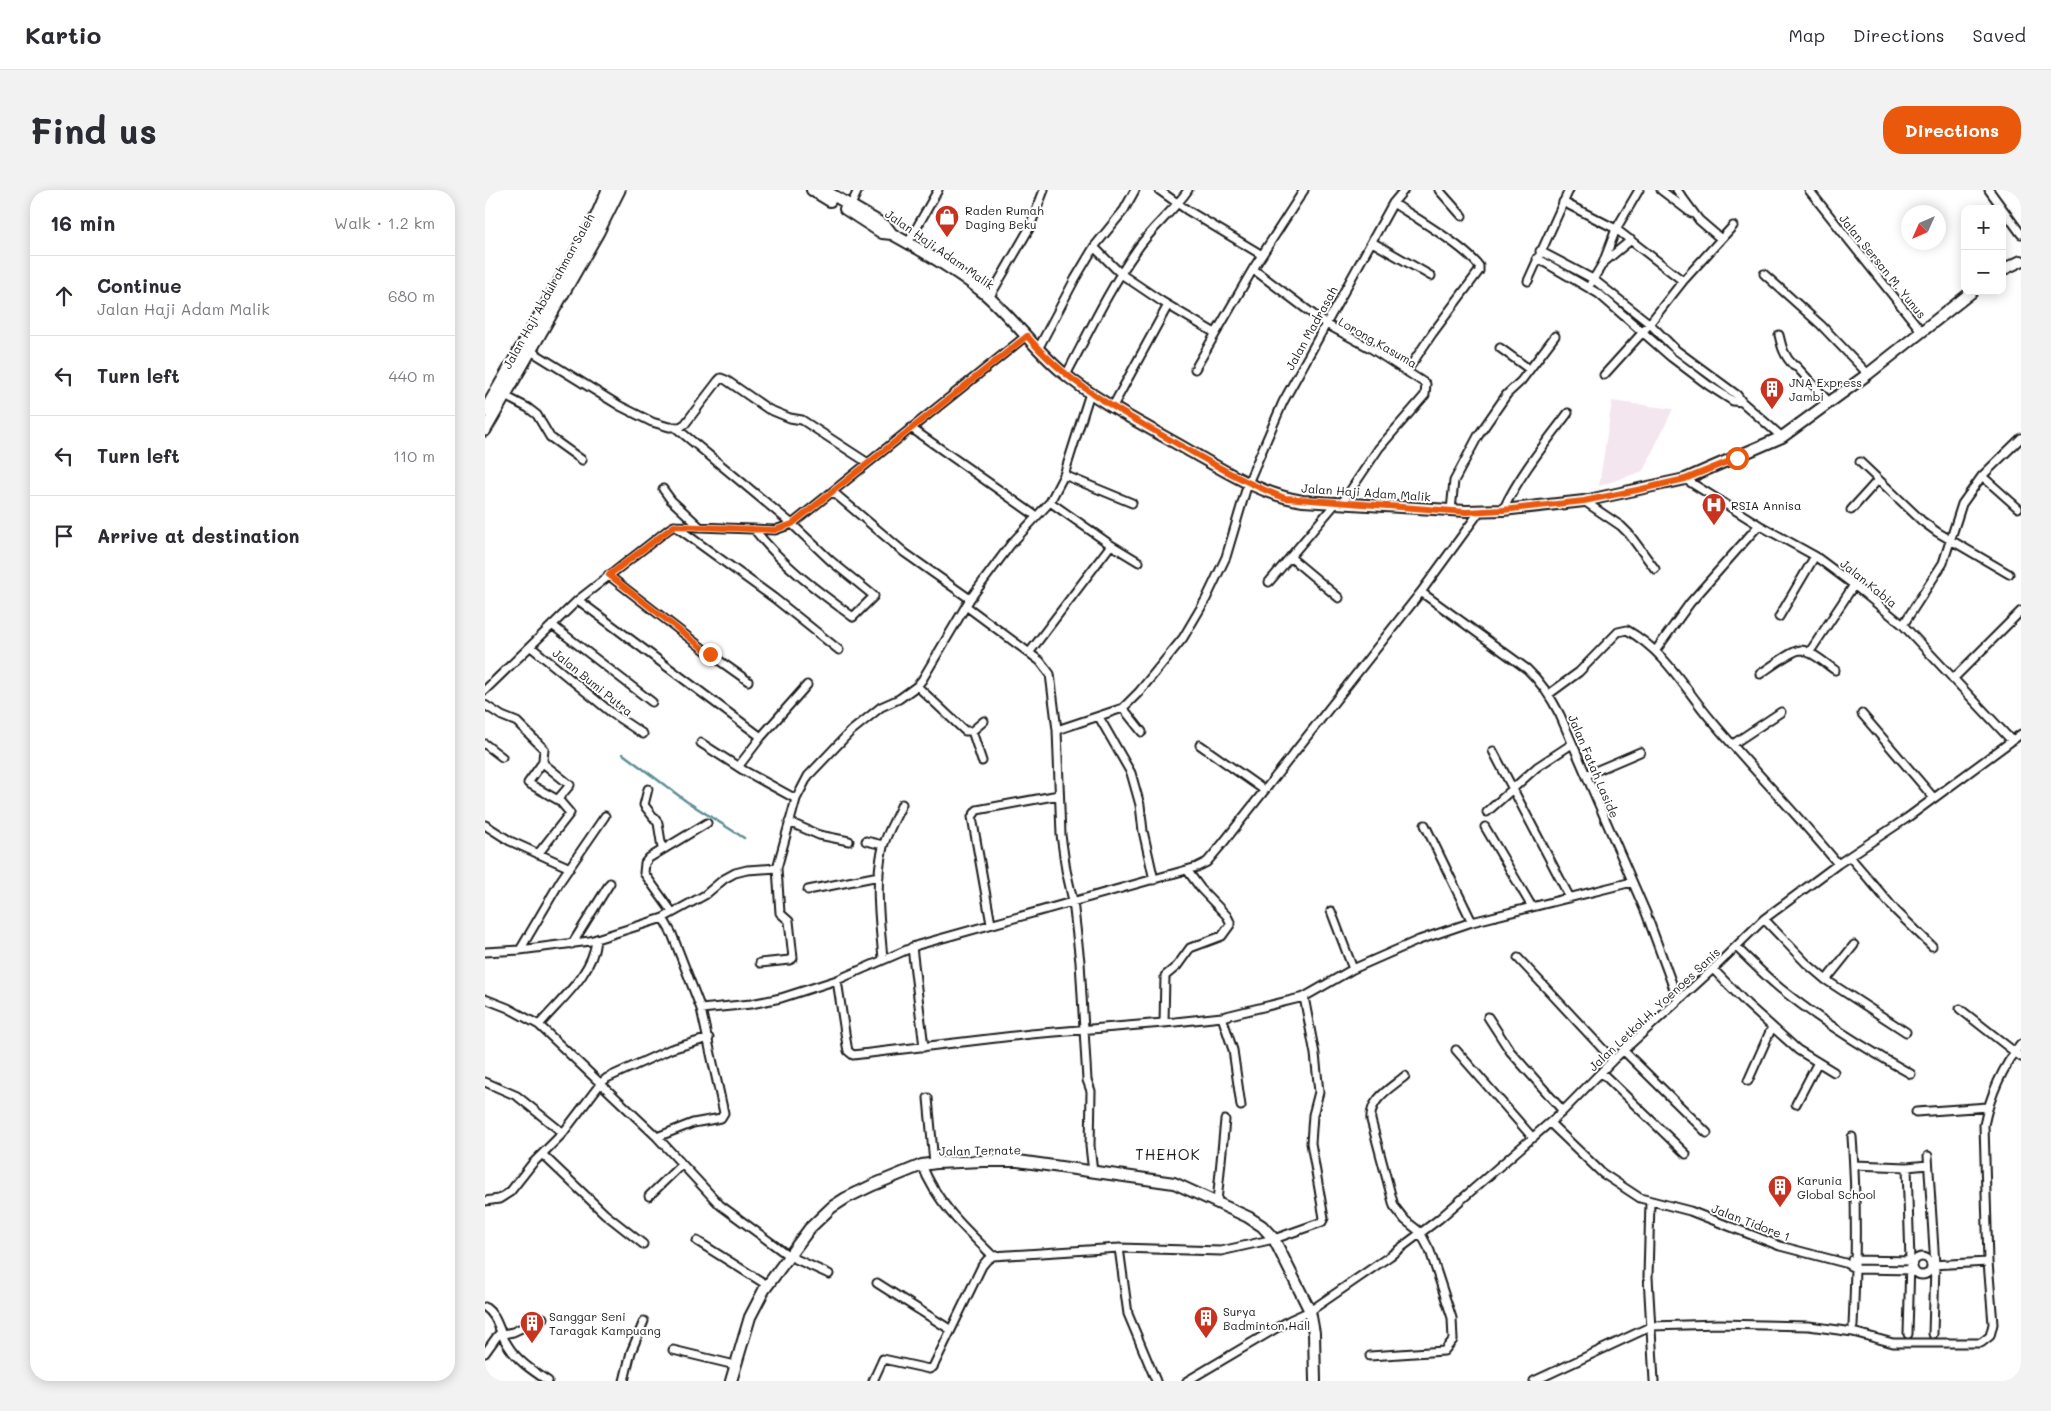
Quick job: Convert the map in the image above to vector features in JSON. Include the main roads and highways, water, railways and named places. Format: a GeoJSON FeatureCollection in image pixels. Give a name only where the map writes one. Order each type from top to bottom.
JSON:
{"type":"FeatureCollection","features":[{"type":"Feature","properties":{"kind":"main road","name":"Jalan Haji Abdulrahman Saleh"},"geometry":{"type":"LineString","coordinates":[[485,411],[595,220],[608,190]]}},
{"type":"Feature","properties":{"kind":"main road","name":"Jalan Haji Abdulrahman Saleh"},"geometry":{"type":"LineString","coordinates":[[485,430],[598,232],[619,190]]}},
{"type":"Feature","properties":{"kind":"main road"},"geometry":{"type":"LineString","coordinates":[[812,190],[882,233],[892,234]]}},
{"type":"Feature","properties":{"kind":"main road","name":"Jalan Haji Adam Malik"},"geometry":{"type":"LineString","coordinates":[[824,190],[886,226],[892,234],[966,280],[989,298],[1027,336],[1038,350],[1066,375],[1091,393],[1248,483],[1285,498],[1339,503],[1479,512],[1584,501],[1685,479],[1782,437],[1868,374],[1968,295]]}},
{"type":"Feature","properties":{"kind":"main road"},"geometry":{"type":"LineString","coordinates":[[2006,268],[2021,261]]}},
{"type":"Feature","properties":{"kind":"main road","name":"Jalan Ternate"},"geometry":{"type":"LineString","coordinates":[[731,1381],[750,1317],[767,1285],[810,1228],[832,1207],[846,1198],[922,1165],[1018,1161],[1174,1183],[1249,1217],[1262,1226],[1274,1239],[1310,1311],[1314,1333],[1315,1381]]}},
{"type":"Feature","properties":{"kind":"waterway"},"geometry":{"type":"LineString","coordinates":[[623,754],[686,801],[744,838]]}},
{"type":"Feature","properties":{"kind":"place","name":"Raden Rumah Daging Beku"},"geometry":{"type":"Point","coordinates":[947,238]}},
{"type":"Feature","properties":{"kind":"place","name":"JNA Express Jambi"},"geometry":{"type":"Point","coordinates":[1772,410]}},
{"type":"Feature","properties":{"kind":"place","name":"RSIA Annisa"},"geometry":{"type":"Point","coordinates":[1714,526]}},
{"type":"Feature","properties":{"kind":"place","name":"Karunia Global School"},"geometry":{"type":"Point","coordinates":[1780,1208]}},
{"type":"Feature","properties":{"kind":"place","name":"Surya Badminton Hall"},"geometry":{"type":"Point","coordinates":[1206,1339]}},
{"type":"Feature","properties":{"kind":"place","name":"Sanggar Seni Taragak Kampuang"},"geometry":{"type":"Point","coordinates":[532,1344]}},
{"type":"Feature","properties":{"kind":"district","name":"THEHOK"},"geometry":{"type":"Point","coordinates":[1168,1154]}}]}
